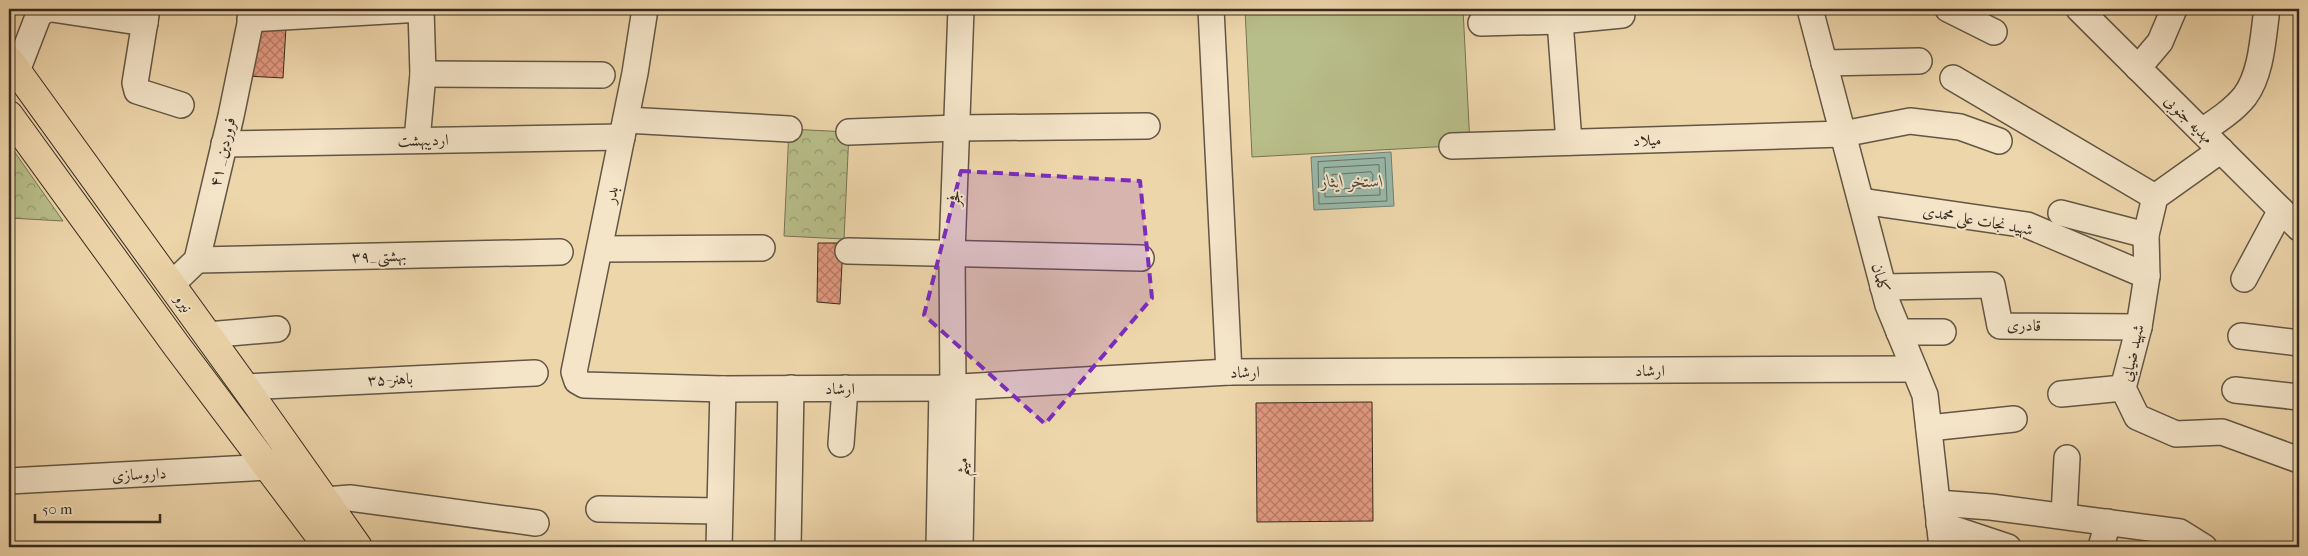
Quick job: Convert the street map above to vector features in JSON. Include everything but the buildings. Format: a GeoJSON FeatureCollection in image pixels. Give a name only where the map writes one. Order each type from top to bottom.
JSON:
{"type":"FeatureCollection","features":[{"type":"Feature","properties":{"kind":"main road","name":"نیرو"},"geometry":{"type":"LineString","coordinates":[[13,65],[358,547]]}},
{"type":"Feature","properties":{"kind":"main road","name":"نیرو"},"geometry":{"type":"LineString","coordinates":[[9,116],[176,345],[328,547]]}},
{"type":"Feature","properties":{"kind":"street"},"geometry":{"type":"LineString","coordinates":[[13,65],[39,14],[48,9],[146,16],[135,83],[137,90],[181,105]]}},
{"type":"Feature","properties":{"kind":"street"},"geometry":{"type":"LineString","coordinates":[[252,14],[421,9],[423,74],[417,140]]}},
{"type":"Feature","properties":{"kind":"street","name":"بدر"},"geometry":{"type":"LineString","coordinates":[[577,381],[574,372],[601,249],[645,9]]}},
{"type":"Feature","properties":{"kind":"street","name":"فجر"},"geometry":{"type":"LineString","coordinates":[[953,388],[952,253],[961,9]]}},
{"type":"Feature","properties":{"kind":"street"},"geometry":{"type":"LineString","coordinates":[[1211,9],[1229,372]]}},
{"type":"Feature","properties":{"kind":"street","name":"کلمان"},"geometry":{"type":"LineString","coordinates":[[1810,9],[1888,305],[1925,395],[1939,525]]}},
{"type":"Feature","properties":{"kind":"street"},"geometry":{"type":"LineString","coordinates":[[1948,9],[1994,32]]}},
{"type":"Feature","properties":{"kind":"street","name":"مهدیه جنوبی"},"geometry":{"type":"LineString","coordinates":[[2080,9],[2299,228]]}},
{"type":"Feature","properties":{"kind":"street"},"geometry":{"type":"LineString","coordinates":[[2138,68],[2160,42],[2174,9]]}},
{"type":"Feature","properties":{"kind":"street"},"geometry":{"type":"LineString","coordinates":[[2202,131],[2219,120],[2245,96],[2258,68],[2267,9]]}},
{"type":"Feature","properties":{"kind":"street","name":"۴۱ _فروردین"},"geometry":{"type":"LineString","coordinates":[[198,260],[252,14]]}},
{"type":"Feature","properties":{"kind":"street"},"geometry":{"type":"LineString","coordinates":[[1482,22],[1560,21],[1622,15]]}},
{"type":"Feature","properties":{"kind":"street"},"geometry":{"type":"LineString","coordinates":[[1560,21],[1569,142]]}},
{"type":"Feature","properties":{"kind":"street"},"geometry":{"type":"LineString","coordinates":[[1824,63],[1919,61]]}},
{"type":"Feature","properties":{"kind":"street"},"geometry":{"type":"LineString","coordinates":[[423,74],[602,75]]}},
{"type":"Feature","properties":{"kind":"street"},"geometry":{"type":"LineString","coordinates":[[1953,78],[2155,197],[2221,150]]}},
{"type":"Feature","properties":{"kind":"street","name":"میلاد"},"geometry":{"type":"LineString","coordinates":[[1452,146],[1843,134],[1910,121],[1960,127],[2000,142]]}},
{"type":"Feature","properties":{"kind":"street"},"geometry":{"type":"LineString","coordinates":[[849,132],[957,128],[1147,126]]}},
{"type":"Feature","properties":{"kind":"street","name":"اردیبهشت"},"geometry":{"type":"LineString","coordinates":[[224,144],[417,140],[624,128],[789,129]]}},
{"type":"Feature","properties":{"kind":"street","name":"شهید ضیایی"},"geometry":{"type":"LineString","coordinates":[[2155,197],[2146,235],[2147,276],[2139,327],[2123,388],[2137,417],[2176,434],[2222,432],[2299,460]]}},
{"type":"Feature","properties":{"kind":"street","name":"شهید نجات علی محمدی"},"geometry":{"type":"LineString","coordinates":[[1861,201],[2027,225],[2147,276]]}},
{"type":"Feature","properties":{"kind":"street"},"geometry":{"type":"LineString","coordinates":[[2244,279],[2281,210]]}},
{"type":"Feature","properties":{"kind":"street"},"geometry":{"type":"LineString","coordinates":[[2061,213],[2146,235]]}},
{"type":"Feature","properties":{"kind":"street"},"geometry":{"type":"LineString","coordinates":[[601,249],[762,248]]}},
{"type":"Feature","properties":{"kind":"street"},"geometry":{"type":"LineString","coordinates":[[848,251],[1141,258]]}},
{"type":"Feature","properties":{"kind":"street","name":"۳۹_بهشتی"},"geometry":{"type":"LineString","coordinates":[[198,260],[560,252]]}},
{"type":"Feature","properties":{"kind":"street"},"geometry":{"type":"LineString","coordinates":[[171,285],[198,260]]}},
{"type":"Feature","properties":{"kind":"street","name":"قادری"},"geometry":{"type":"LineString","coordinates":[[1883,288],[1992,285],[2000,326],[2139,327]]}},
{"type":"Feature","properties":{"kind":"street"},"geometry":{"type":"LineString","coordinates":[[207,335],[277,329]]}},
{"type":"Feature","properties":{"kind":"street"},"geometry":{"type":"LineString","coordinates":[[1899,332],[1942,332]]}},
{"type":"Feature","properties":{"kind":"street"},"geometry":{"type":"LineString","coordinates":[[2241,336],[2299,343]]}},
{"type":"Feature","properties":{"kind":"street","name":"ارشاد"},"geometry":{"type":"LineString","coordinates":[[577,381],[584,385],[723,389],[953,388],[1229,372],[1914,369]]}},
{"type":"Feature","properties":{"kind":"street","name":"۳۵-باهنر"},"geometry":{"type":"LineString","coordinates":[[245,387],[292,383],[535,373]]}},
{"type":"Feature","properties":{"kind":"street"},"geometry":{"type":"LineString","coordinates":[[788,547],[791,388]]}},
{"type":"Feature","properties":{"kind":"street"},"geometry":{"type":"LineString","coordinates":[[841,444],[845,388]]}},
{"type":"Feature","properties":{"kind":"street","name":"میثم"},"geometry":{"type":"LineString","coordinates":[[939,547],[953,388]]}},
{"type":"Feature","properties":{"kind":"street"},"geometry":{"type":"LineString","coordinates":[[2061,394],[2123,388]]}},
{"type":"Feature","properties":{"kind":"street"},"geometry":{"type":"LineString","coordinates":[[719,547],[723,389]]}},
{"type":"Feature","properties":{"kind":"street"},"geometry":{"type":"LineString","coordinates":[[2235,390],[2299,397]]}},
{"type":"Feature","properties":{"kind":"street","name":"میثم"},"geometry":{"type":"LineString","coordinates":[[952,412],[960,547]]}},
{"type":"Feature","properties":{"kind":"street"},"geometry":{"type":"LineString","coordinates":[[1929,428],[2014,419]]}},
{"type":"Feature","properties":{"kind":"street"},"geometry":{"type":"LineString","coordinates":[[268,467],[292,453]]}},
{"type":"Feature","properties":{"kind":"street"},"geometry":{"type":"LineString","coordinates":[[2064,516],[2067,458]]}},
{"type":"Feature","properties":{"kind":"street","name":"داروسازی"},"geometry":{"type":"LineString","coordinates":[[9,481],[268,467]]}},
{"type":"Feature","properties":{"kind":"street"},"geometry":{"type":"LineString","coordinates":[[325,500],[350,498],[536,523]]}},
{"type":"Feature","properties":{"kind":"street"},"geometry":{"type":"LineString","coordinates":[[1939,525],[1991,507],[2180,532],[2204,547]]}},
{"type":"Feature","properties":{"kind":"street"},"geometry":{"type":"LineString","coordinates":[[599,509],[720,511]]}},
{"type":"Feature","properties":{"kind":"street"},"geometry":{"type":"LineString","coordinates":[[2100,547],[2108,522]]}},
{"type":"Feature","properties":{"kind":"street"},"geometry":{"type":"LineString","coordinates":[[1939,525],[2008,547]]}},
{"type":"Feature","properties":{"kind":"highlighted area"},"geometry":{"type":"Polygon","coordinates":[[[961,171],[1140,181],[1152,298],[1045,424],[924,315],[961,171]]]}},
{"type":"Feature","properties":{"kind":"green space"},"geometry":{"type":"Polygon","coordinates":[[[1245,9],[1463,9],[1470,145],[1252,157],[1245,9]]]}},
{"type":"Feature","properties":{"kind":"green space"},"geometry":{"type":"Polygon","coordinates":[[[789,129],[849,132],[844,239],[784,236],[789,129]]]}},
{"type":"Feature","properties":{"kind":"green space"},"geometry":{"type":"Polygon","coordinates":[[[9,144],[63,221],[9,218],[9,144]]]}},
{"type":"Feature","properties":{"kind":"water","name":"استخر ایثار"},"geometry":{"type":"Polygon","coordinates":[[[1391,152],[1394,206],[1314,210],[1311,157],[1391,152]]]}}]}
